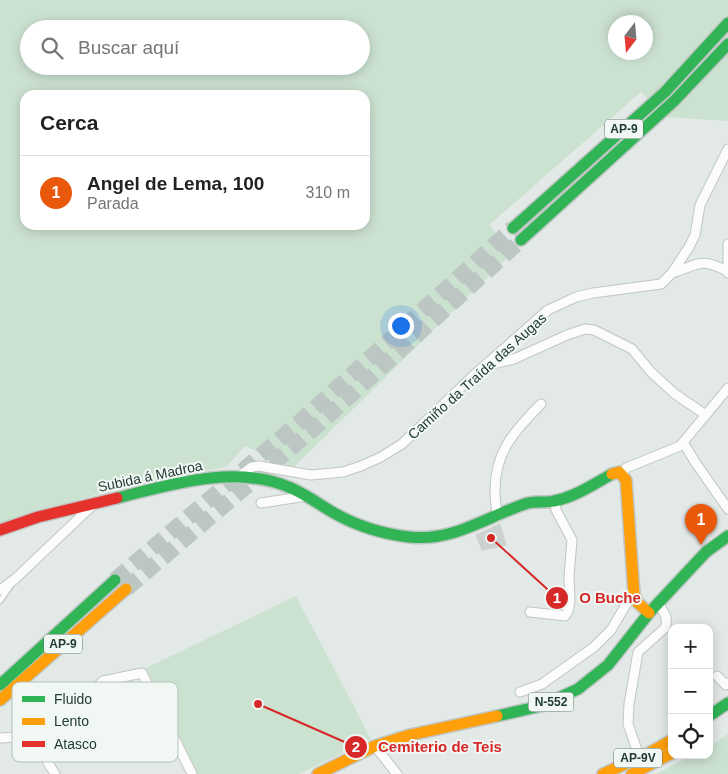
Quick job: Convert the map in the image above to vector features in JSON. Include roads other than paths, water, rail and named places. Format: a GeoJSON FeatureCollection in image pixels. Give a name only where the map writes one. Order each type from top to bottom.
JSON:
{"type":"FeatureCollection","features":[{"type":"Feature","properties":{"kind":"main road","name":"AP-9"},"geometry":{"type":"LineString","coordinates":[[513,228],[665,92],[728,23]]}},
{"type":"Feature","properties":{"kind":"main road","name":"AP-9"},"geometry":{"type":"LineString","coordinates":[[521,240],[674,101],[728,44]]}},
{"type":"Feature","properties":{"kind":"main road","name":"Subida á Madroa"},"geometry":{"type":"LineString","coordinates":[[0,530],[40,516],[190,480],[222,477],[272,482],[307,496],[354,524],[380,532],[412,537],[439,537],[454,534],[531,503],[555,501],[613,473],[622,474]]}},
{"type":"Feature","properties":{"kind":"main road"},"geometry":{"type":"LineString","coordinates":[[622,474],[626,480],[634,594],[638,603],[649,613]]}},
{"type":"Feature","properties":{"kind":"main road","name":"N-552"},"geometry":{"type":"LineString","coordinates":[[318,774],[375,746],[410,735],[541,706],[578,689],[608,666],[649,613],[706,552],[728,536]]}},
{"type":"Feature","properties":{"kind":"main road","name":"AP-9"},"geometry":{"type":"LineString","coordinates":[[0,685],[115,580]]}},
{"type":"Feature","properties":{"kind":"main road","name":"AP-9"},"geometry":{"type":"LineString","coordinates":[[20,682],[126,589]]}},
{"type":"Feature","properties":{"kind":"main road","name":"AP-9"},"geometry":{"type":"LineString","coordinates":[[0,700],[12,689]]}},
{"type":"Feature","properties":{"kind":"main road"},"geometry":{"type":"LineString","coordinates":[[713,720],[728,703]]}},
{"type":"Feature","properties":{"kind":"main road"},"geometry":{"type":"LineString","coordinates":[[713,721],[727,718]]}},
{"type":"Feature","properties":{"kind":"main road","name":"AP-9V"},"geometry":{"type":"LineString","coordinates":[[603,774],[668,742]]}},
{"type":"Feature","properties":{"kind":"main road","name":"AP-9V"},"geometry":{"type":"LineString","coordinates":[[632,774],[668,755]]}},
{"type":"Feature","properties":{"kind":"street","name":"Camiño da Traída das Augas"},"geometry":{"type":"LineString","coordinates":[[237,478],[252,467],[259,466],[311,475],[343,472],[367,463],[402,444],[548,310],[576,296],[656,286],[665,281],[689,247],[695,234],[700,205],[728,149]]}},
{"type":"Feature","properties":{"kind":"street"},"geometry":{"type":"LineString","coordinates":[[672,273],[689,266],[705,263],[728,272],[728,244]]}},
{"type":"Feature","properties":{"kind":"street"},"geometry":{"type":"LineString","coordinates":[[484,367],[514,359],[567,334],[585,329],[594,330],[632,349],[651,372],[675,394],[706,415]]}},
{"type":"Feature","properties":{"kind":"street"},"geometry":{"type":"LineString","coordinates":[[622,474],[626,468],[680,446],[728,388]]}},
{"type":"Feature","properties":{"kind":"street"},"geometry":{"type":"LineString","coordinates":[[498,516],[495,500],[497,464],[513,434],[522,422],[541,404]]}},
{"type":"Feature","properties":{"kind":"street"},"geometry":{"type":"LineString","coordinates":[[684,442],[694,462],[728,509]]}},
{"type":"Feature","properties":{"kind":"street"},"geometry":{"type":"LineString","coordinates":[[261,503],[307,496]]}},
{"type":"Feature","properties":{"kind":"street"},"geometry":{"type":"LineString","coordinates":[[530,612],[565,616],[568,611],[572,540],[556,510],[555,501]]}},
{"type":"Feature","properties":{"kind":"street"},"geometry":{"type":"LineString","coordinates":[[0,590],[16,579],[95,503]]}},
{"type":"Feature","properties":{"kind":"street"},"geometry":{"type":"LineString","coordinates":[[520,692],[542,684],[594,648],[611,630],[634,594]]}},
{"type":"Feature","properties":{"kind":"street"},"geometry":{"type":"LineString","coordinates":[[637,750],[628,724],[629,704],[638,652],[665,628],[667,623],[664,612],[658,604]]}},
{"type":"Feature","properties":{"kind":"street"},"geometry":{"type":"LineString","coordinates":[[102,682],[142,673],[146,682]]}},
{"type":"Feature","properties":{"kind":"street"},"geometry":{"type":"LineString","coordinates":[[717,676],[726,685],[728,683]]}},
{"type":"Feature","properties":{"kind":"street"},"geometry":{"type":"LineString","coordinates":[[178,746],[192,774]]}},
{"type":"Feature","properties":{"kind":"street"},"geometry":{"type":"LineString","coordinates":[[375,746],[397,774]]}},
{"type":"Feature","properties":{"kind":"street"},"geometry":{"type":"LineString","coordinates":[[47,762],[54,774]]}},
{"type":"Feature","properties":{"kind":"lane"},"geometry":{"type":"LineString","coordinates":[[0,601],[16,579]]}},
{"type":"Feature","properties":{"kind":"tunnel"},"geometry":{"type":"LineString","coordinates":[[115,580],[303,419],[513,228]]}},
{"type":"Feature","properties":{"kind":"tunnel"},"geometry":{"type":"LineString","coordinates":[[126,589],[318,425],[521,240]]}},
{"type":"Feature","properties":{"kind":"place","name":"O Buche"},"geometry":{"type":"Point","coordinates":[491,538]}},
{"type":"Feature","properties":{"kind":"place","name":"Angel de Lema, 100"},"geometry":{"type":"Point","coordinates":[701,545]}},
{"type":"Feature","properties":{"kind":"place","name":"Cemiterio de Teis"},"geometry":{"type":"Point","coordinates":[258,704]}}]}
